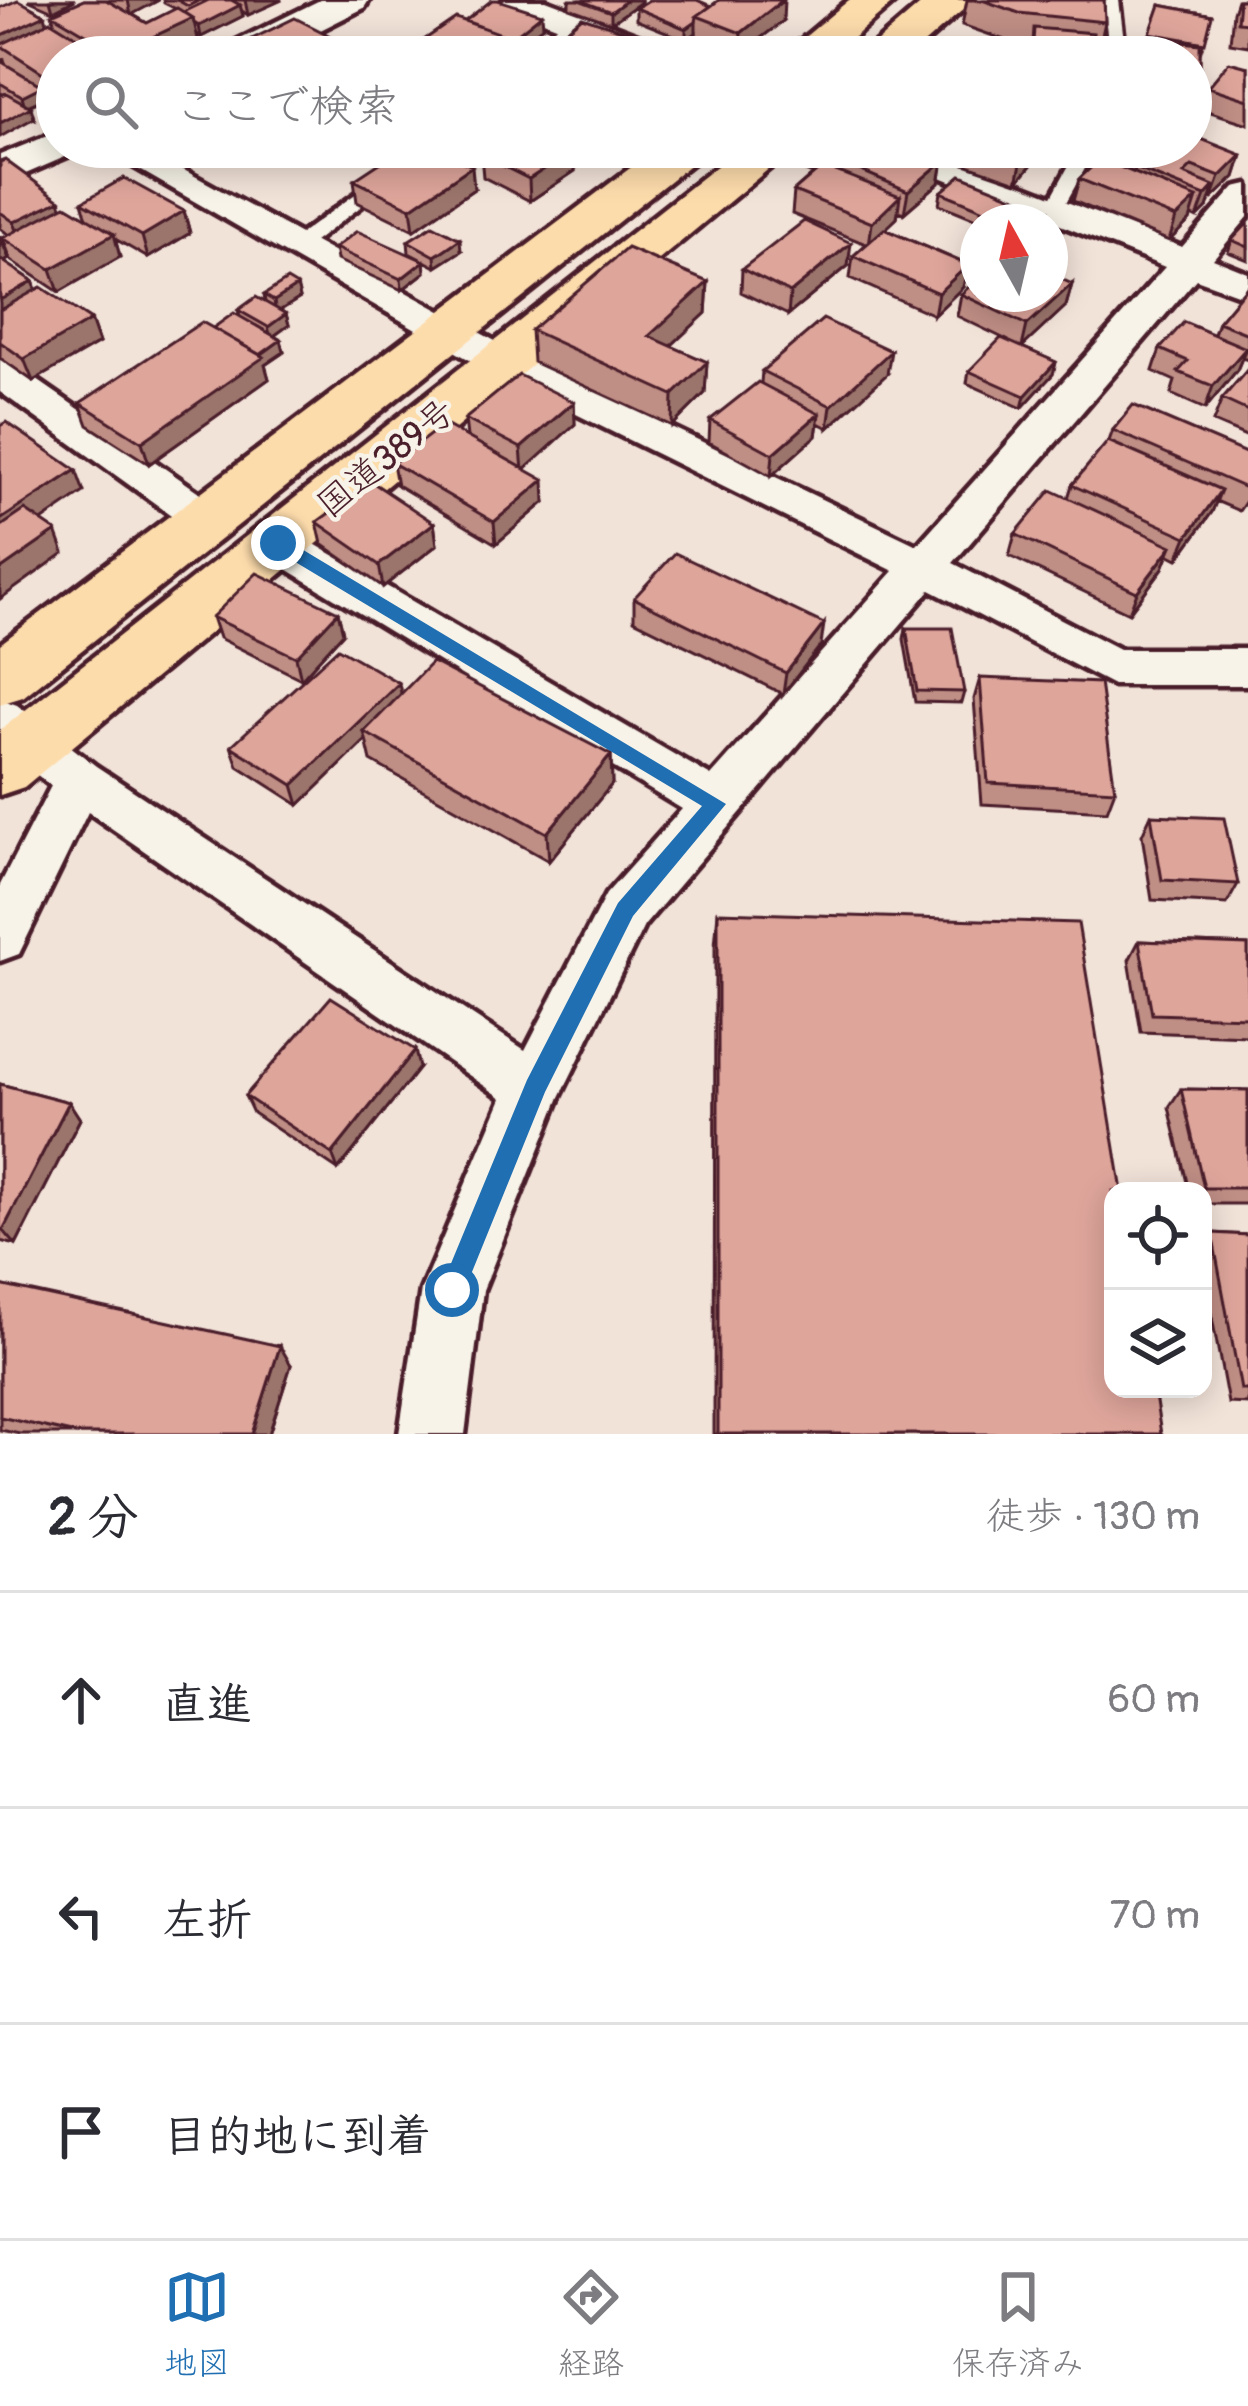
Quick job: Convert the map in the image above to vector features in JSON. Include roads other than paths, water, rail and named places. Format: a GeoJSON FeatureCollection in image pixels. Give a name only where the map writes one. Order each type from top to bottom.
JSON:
{"type":"FeatureCollection","features":[{"type":"Feature","properties":{"kind":"highway"},"geometry":{"type":"LineString","coordinates":[[830,36],[876,0]]}},
{"type":"Feature","properties":{"kind":"highway"},"geometry":{"type":"LineString","coordinates":[[908,36],[953,0]]}},
{"type":"Feature","properties":{"kind":"highway","name":"国道389号"},"geometry":{"type":"LineString","coordinates":[[0,680],[661,168]]}},
{"type":"Feature","properties":{"kind":"highway","name":"国道389号"},"geometry":{"type":"LineString","coordinates":[[10,743],[278,543],[744,168]]}},
{"type":"Feature","properties":{"kind":"street"},"geometry":{"type":"LineString","coordinates":[[278,36],[350,0]]}},
{"type":"Feature","properties":{"kind":"street"},"geometry":{"type":"LineString","coordinates":[[518,0],[612,36]]}},
{"type":"Feature","properties":{"kind":"street"},"geometry":{"type":"LineString","coordinates":[[0,172],[36,155]]}},
{"type":"Feature","properties":{"kind":"street"},"geometry":{"type":"LineString","coordinates":[[154,168],[503,362],[922,566],[1113,667],[1248,667]]}},
{"type":"Feature","properties":{"kind":"street"},"geometry":{"type":"LineString","coordinates":[[947,168],[1036,204]]}},
{"type":"Feature","properties":{"kind":"street"},"geometry":{"type":"LineString","coordinates":[[432,1434],[452,1290],[536,1088],[625,910],[1248,195]]}},
{"type":"Feature","properties":{"kind":"street"},"geometry":{"type":"LineString","coordinates":[[1068,217],[1248,286]]}},
{"type":"Feature","properties":{"kind":"street"},"geometry":{"type":"LineString","coordinates":[[0,373],[207,519]]}},
{"type":"Feature","properties":{"kind":"street"},"geometry":{"type":"LineString","coordinates":[[278,543],[716,804]]}},
{"type":"Feature","properties":{"kind":"street"},"geometry":{"type":"LineString","coordinates":[[10,743],[79,780],[536,1088]]}},
{"type":"Feature","properties":{"kind":"street"},"geometry":{"type":"LineString","coordinates":[[0,938],[79,780]]}},
{"type":"Feature","properties":{"kind":"lane"},"geometry":{"type":"LineString","coordinates":[[1112,0],[1116,36]]}},
{"type":"Feature","properties":{"kind":"lane"},"geometry":{"type":"LineString","coordinates":[[555,36],[571,20]]}},
{"type":"Feature","properties":{"kind":"lane"},"geometry":{"type":"LineString","coordinates":[[295,247],[402,168]]}},
{"type":"Feature","properties":{"kind":"lane"},"geometry":{"type":"LineString","coordinates":[[1057,204],[1077,168]]}}]}
